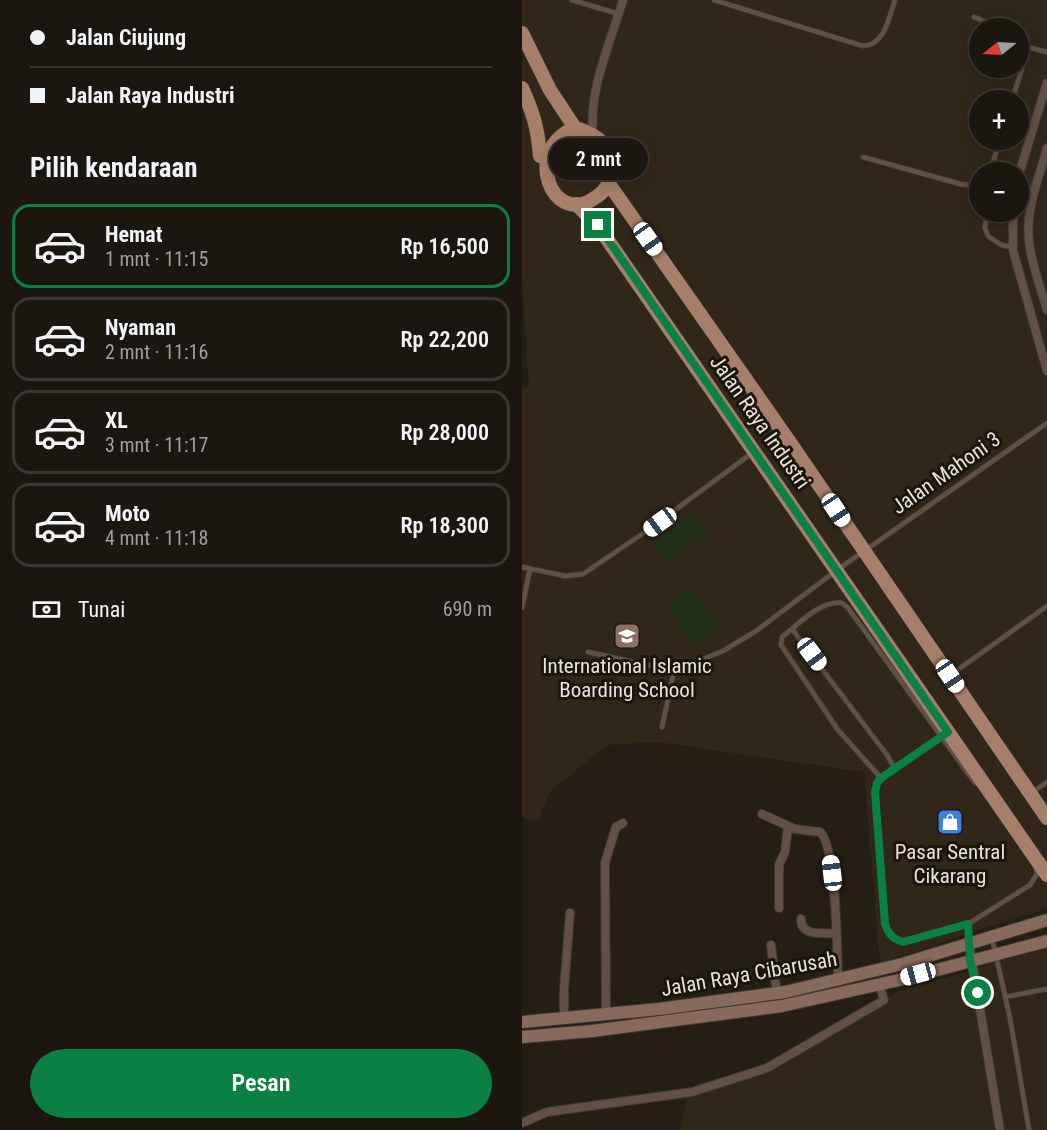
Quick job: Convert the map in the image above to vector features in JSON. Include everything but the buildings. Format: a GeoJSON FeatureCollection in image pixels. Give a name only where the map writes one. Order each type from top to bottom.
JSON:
{"type":"FeatureCollection","features":[{"type":"Feature","properties":{"kind":"main road"},"geometry":{"type":"LineString","coordinates":[[522,33],[550,90],[575,128]]}},
{"type":"Feature","properties":{"kind":"main road"},"geometry":{"type":"LineString","coordinates":[[522,88],[539,132],[540,158]]}},
{"type":"Feature","properties":{"kind":"main road"},"geometry":{"type":"LineString","coordinates":[[575,128],[593,134],[602,141],[612,161],[609,184],[601,194],[590,202],[576,204],[565,203],[546,190],[538,169],[544,147],[551,139],[575,128]]}},
{"type":"Feature","properties":{"kind":"main road","name":"Jalan Raya Industri"},"geometry":{"type":"LineString","coordinates":[[609,184],[1047,818]]}},
{"type":"Feature","properties":{"kind":"main road","name":"Jalan Raya Industri"},"geometry":{"type":"LineString","coordinates":[[576,204],[598,225],[837,570],[945,735],[1047,874]]}},
{"type":"Feature","properties":{"kind":"street"},"geometry":{"type":"LineString","coordinates":[[593,134],[592,116],[595,94],[623,0]]}},
{"type":"Feature","properties":{"kind":"street"},"geometry":{"type":"LineString","coordinates":[[1023,162],[1047,83]]}},
{"type":"Feature","properties":{"kind":"street"},"geometry":{"type":"LineString","coordinates":[[1047,148],[1033,198],[1029,227],[1029,242],[1047,310]]}},
{"type":"Feature","properties":{"kind":"street"},"geometry":{"type":"LineString","coordinates":[[1013,222],[1013,247],[1047,371]]}},
{"type":"Feature","properties":{"kind":"street"},"geometry":{"type":"LineString","coordinates":[[1023,289],[1040,282]]}},
{"type":"Feature","properties":{"kind":"street"},"geometry":{"type":"LineString","coordinates":[[762,814],[788,826],[820,832],[827,841],[833,885],[838,979]]}},
{"type":"Feature","properties":{"kind":"street"},"geometry":{"type":"LineString","coordinates":[[606,1014],[605,864],[616,827],[623,823]]}},
{"type":"Feature","properties":{"kind":"street"},"geometry":{"type":"LineString","coordinates":[[779,908],[778,871],[785,852],[788,826]]}},
{"type":"Feature","properties":{"kind":"street"},"geometry":{"type":"LineString","coordinates":[[564,1018],[570,913]]}},
{"type":"Feature","properties":{"kind":"street"},"geometry":{"type":"LineString","coordinates":[[801,919],[801,925],[806,931],[836,933]]}},
{"type":"Feature","properties":{"kind":"street","name":"Jalan Raya Cibarusah"},"geometry":{"type":"LineString","coordinates":[[522,1022],[659,1009],[778,993],[902,963],[1047,920]]}},
{"type":"Feature","properties":{"kind":"street","name":"Jalan Raya Cibarusah"},"geometry":{"type":"LineString","coordinates":[[522,1037],[782,1006],[1047,941]]}},
{"type":"Feature","properties":{"kind":"street"},"geometry":{"type":"LineString","coordinates":[[969,943],[1000,1130]]}},
{"type":"Feature","properties":{"kind":"street"},"geometry":{"type":"LineString","coordinates":[[771,945],[773,972],[778,993]]}},
{"type":"Feature","properties":{"kind":"street"},"geometry":{"type":"LineString","coordinates":[[522,1123],[547,1112],[692,1092],[766,1068],[884,1000],[879,984]]}},
{"type":"Feature","properties":{"kind":"lane"},"geometry":{"type":"LineString","coordinates":[[572,0],[619,14]]}},
{"type":"Feature","properties":{"kind":"lane"},"geometry":{"type":"LineString","coordinates":[[714,0],[863,46],[870,46],[883,34],[895,0]]}},
{"type":"Feature","properties":{"kind":"lane"},"geometry":{"type":"LineString","coordinates":[[1029,47],[1047,52]]}},
{"type":"Feature","properties":{"kind":"lane"},"geometry":{"type":"LineString","coordinates":[[863,157],[969,185]]}},
{"type":"Feature","properties":{"kind":"lane"},"geometry":{"type":"LineString","coordinates":[[986,222],[988,236],[1001,245],[1013,247]]}},
{"type":"Feature","properties":{"kind":"lane","name":"Jalan Mahoni 3"},"geometry":{"type":"LineString","coordinates":[[674,671],[734,645],[1047,423]]}},
{"type":"Feature","properties":{"kind":"lane"},"geometry":{"type":"LineString","coordinates":[[522,567],[565,576],[583,574],[648,530],[754,451]]}},
{"type":"Feature","properties":{"kind":"lane"},"geometry":{"type":"LineString","coordinates":[[522,608],[530,569]]}},
{"type":"Feature","properties":{"kind":"lane"},"geometry":{"type":"LineString","coordinates":[[881,778],[838,730],[781,645],[782,637],[801,620],[828,604],[842,603],[848,608],[945,735],[1034,864],[1037,874],[1030,885],[968,924],[903,942],[894,939],[888,933],[885,924],[875,792],[881,778],[945,735]]}},
{"type":"Feature","properties":{"kind":"lane"},"geometry":{"type":"LineString","coordinates":[[950,676],[1047,606]]}},
{"type":"Feature","properties":{"kind":"lane"},"geometry":{"type":"LineString","coordinates":[[792,629],[887,755],[895,769]]}},
{"type":"Feature","properties":{"kind":"lane"},"geometry":{"type":"LineString","coordinates":[[588,652],[674,671],[662,727]]}},
{"type":"Feature","properties":{"kind":"lane"},"geometry":{"type":"LineString","coordinates":[[1031,794],[1047,782]]}},
{"type":"Feature","properties":{"kind":"lane"},"geometry":{"type":"LineString","coordinates":[[968,924],[969,943]]}},
{"type":"Feature","properties":{"kind":"lane"},"geometry":{"type":"LineString","coordinates":[[992,936],[1029,1130]]}},
{"type":"Feature","properties":{"kind":"lane"},"geometry":{"type":"LineString","coordinates":[[1005,997],[1047,989]]}},
{"type":"Feature","properties":{"kind":"shaded area"},"geometry":{"type":"Polygon","coordinates":[[[522,0],[1047,0],[1047,908],[880,963],[864,772],[658,742],[607,745],[549,792],[539,821],[522,817],[522,388],[529,387],[522,279],[522,0]]]}},
{"type":"Feature","properties":{"kind":"shaded area"},"geometry":{"type":"Polygon","coordinates":[[[1047,948],[1047,1130],[680,1130],[688,1093],[767,1068],[899,991],[1047,948]]]}},
{"type":"Feature","properties":{"kind":"green space"},"geometry":{"type":"Polygon","coordinates":[[[695,513],[709,534],[667,563],[653,543],[695,513]]]}},
{"type":"Feature","properties":{"kind":"green space"},"geometry":{"type":"Polygon","coordinates":[[[691,588],[719,628],[694,646],[666,605],[691,588]]]}},
{"type":"Feature","properties":{"kind":"place","name":"International Islamic Boarding School"},"geometry":{"type":"Point","coordinates":[627,636]}},
{"type":"Feature","properties":{"kind":"place","name":"Pasar Sentral Cikarang"},"geometry":{"type":"Point","coordinates":[950,822]}},
{"type":"Feature","properties":{"kind":"route"},"geometry":{"type":"LineString","coordinates":[[598,225],[948,732],[877,783],[875,792],[882,858],[885,924],[888,933],[894,939],[903,942],[968,924],[970,960],[978,993]]}}]}
